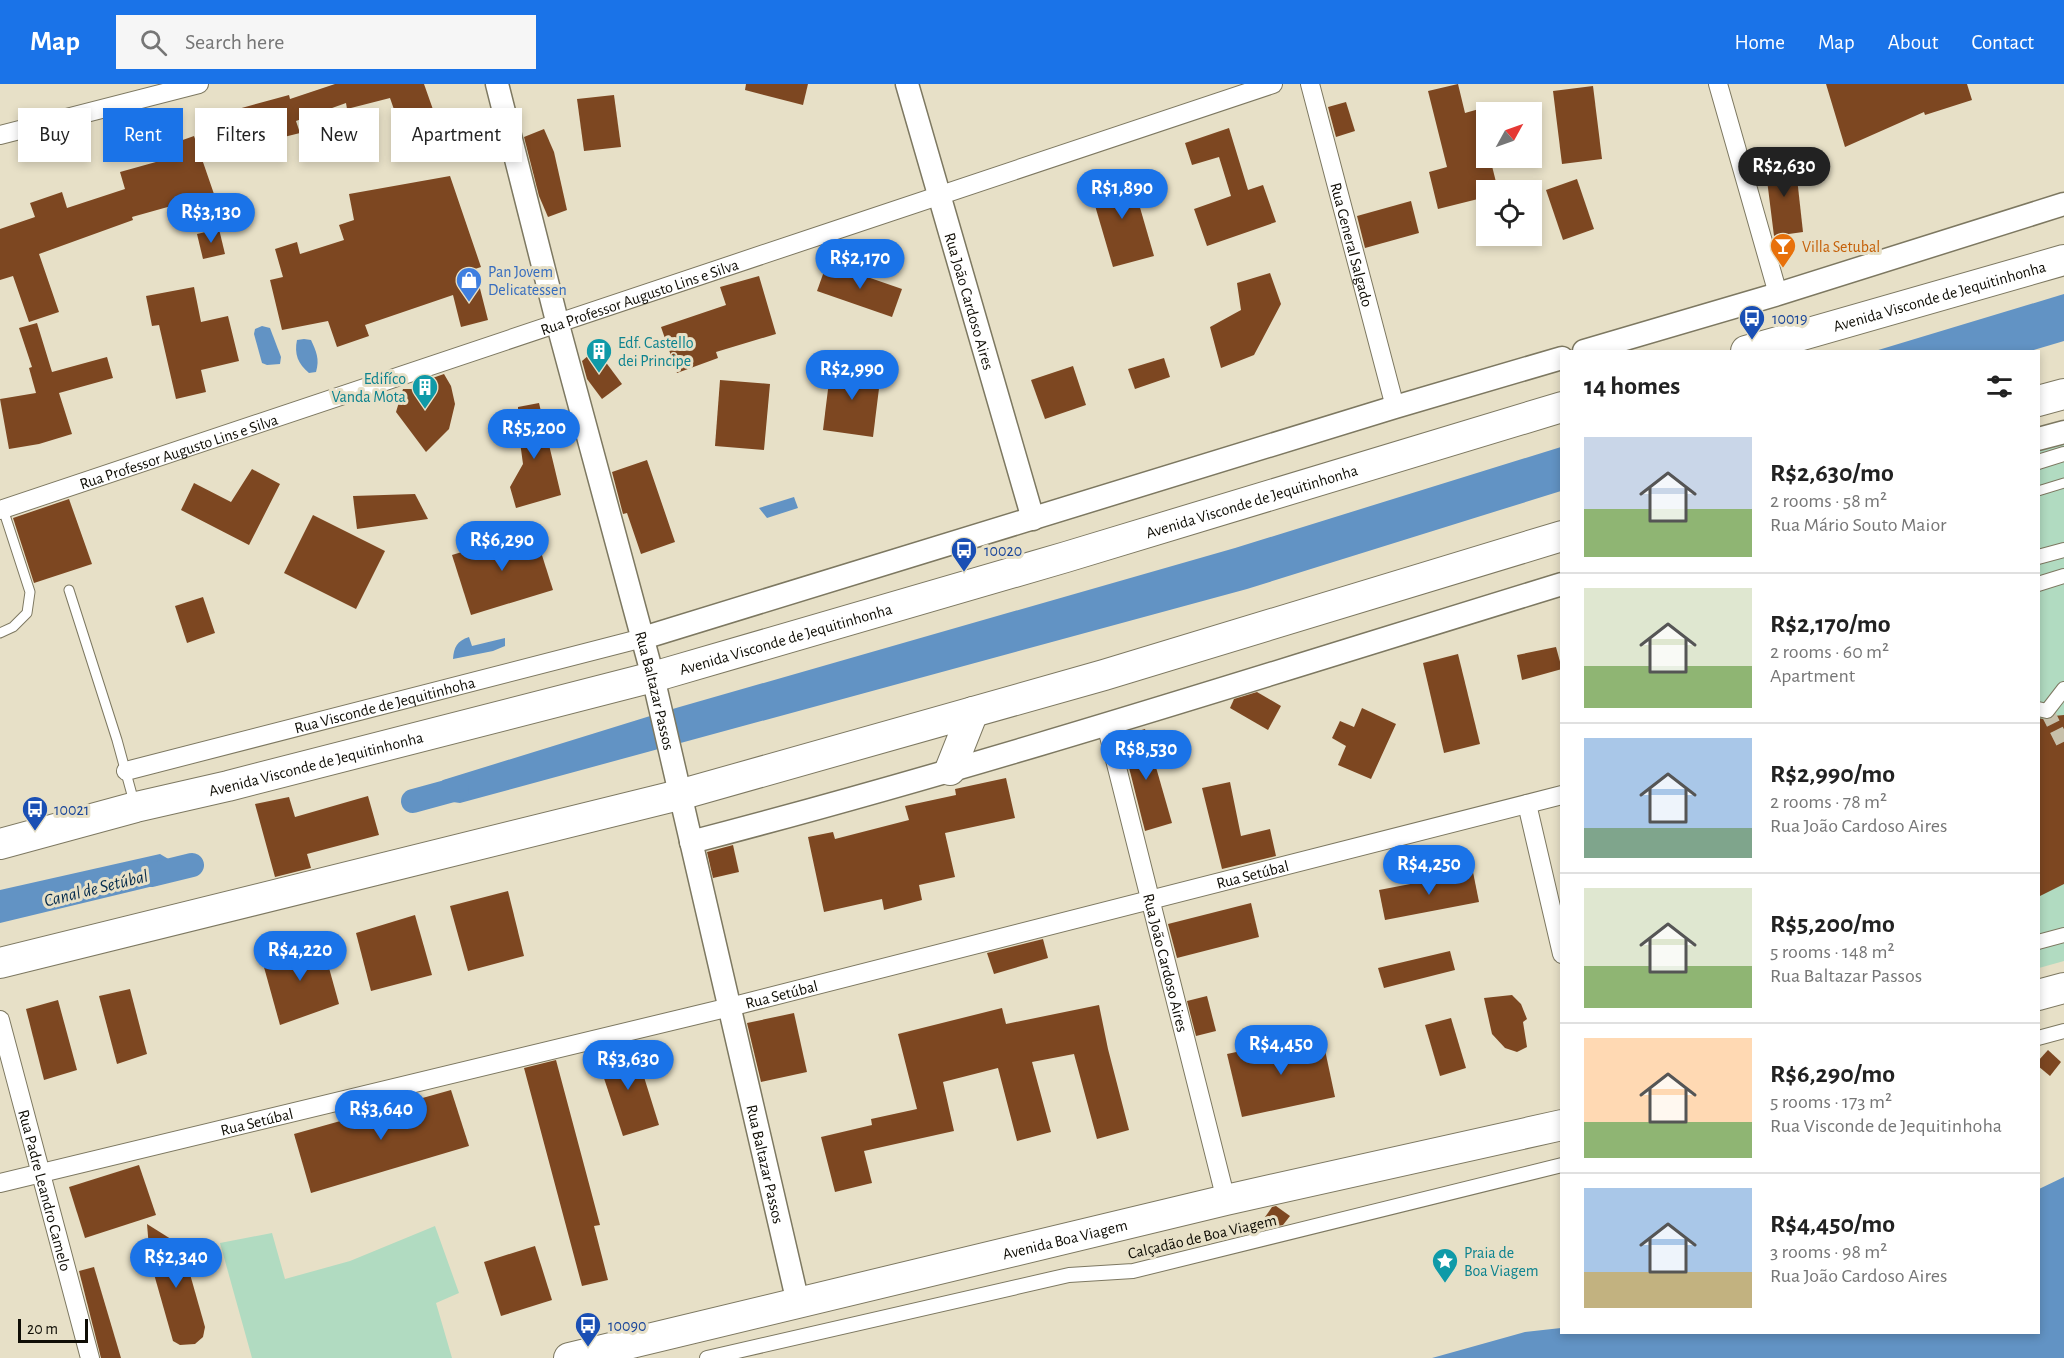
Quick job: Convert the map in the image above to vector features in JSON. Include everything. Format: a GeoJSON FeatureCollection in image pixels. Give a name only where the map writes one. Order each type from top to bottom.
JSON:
{"type":"FeatureCollection","features":[{"type":"Feature","properties":{"kind":"main road","name":"Avenida Visconde de Jequitinhonha"},"geometry":{"type":"LineString","coordinates":[[1749,350],[2064,260]]}},
{"type":"Feature","properties":{"kind":"main road"},"geometry":{"type":"LineString","coordinates":[[2040,400],[2064,394]]}},
{"type":"Feature","properties":{"kind":"main road","name":"Avenida Visconde de Jequitinhonha"},"geometry":{"type":"LineString","coordinates":[[0,844],[135,807],[656,691],[1055,560],[1560,408]]}},
{"type":"Feature","properties":{"kind":"main road"},"geometry":{"type":"LineString","coordinates":[[0,963],[677,786],[973,712],[1104,675],[1560,537]]}},
{"type":"Feature","properties":{"kind":"main road"},"geometry":{"type":"LineString","coordinates":[[950,770],[973,712]]}},
{"type":"Feature","properties":{"kind":"main road"},"geometry":{"type":"LineString","coordinates":[[2040,994],[2064,988]]}},
{"type":"Feature","properties":{"kind":"main road","name":"Avenida Boa Viagem"},"geometry":{"type":"LineString","coordinates":[[569,1358],[1226,1200],[1560,1125]]}},
{"type":"Feature","properties":{"kind":"street"},"geometry":{"type":"LineString","coordinates":[[0,135],[199,84]]}},
{"type":"Feature","properties":{"kind":"street","name":"Rua Baltazar Passos"},"geometry":{"type":"LineString","coordinates":[[497,84],[558,325],[643,638],[798,1303]]}},
{"type":"Feature","properties":{"kind":"street","name":"Rua João Cardoso Aires"},"geometry":{"type":"LineString","coordinates":[[907,84],[1033,519]]}},
{"type":"Feature","properties":{"kind":"street","name":"Rua Professor Augusto Lins e Silva"},"geometry":{"type":"LineString","coordinates":[[1,509],[558,325],[938,194],[1274,84]]}},
{"type":"Feature","properties":{"kind":"street","name":"Rua General Salgado"},"geometry":{"type":"LineString","coordinates":[[1310,84],[1395,406]]}},
{"type":"Feature","properties":{"kind":"street"},"geometry":{"type":"LineString","coordinates":[[1718,84],[1778,294]]}},
{"type":"Feature","properties":{"kind":"street"},"geometry":{"type":"LineString","coordinates":[[1587,350],[1778,294],[2064,204]]}},
{"type":"Feature","properties":{"kind":"street"},"geometry":{"type":"LineString","coordinates":[[643,638],[1395,406],[1560,359]]}},
{"type":"Feature","properties":{"kind":"street"},"geometry":{"type":"LineString","coordinates":[[2040,438],[2064,432]]}},
{"type":"Feature","properties":{"kind":"street"},"geometry":{"type":"LineString","coordinates":[[2040,461],[2064,454]]}},
{"type":"Feature","properties":{"kind":"street"},"geometry":{"type":"LineString","coordinates":[[2040,556],[2064,550]]}},
{"type":"Feature","properties":{"kind":"street"},"geometry":{"type":"LineString","coordinates":[[2040,583],[2064,576]]}},
{"type":"Feature","properties":{"kind":"street"},"geometry":{"type":"LineString","coordinates":[[691,842],[848,801],[1560,585]]}},
{"type":"Feature","properties":{"kind":"street","name":"Rua Visconde de Jequitinhoha"},"geometry":{"type":"LineString","coordinates":[[126,771],[643,638]]}},
{"type":"Feature","properties":{"kind":"street"},"geometry":{"type":"LineString","coordinates":[[2040,709],[2047,711],[2064,689]]}},
{"type":"Feature","properties":{"kind":"street","name":"Rua João Cardoso Aires"},"geometry":{"type":"LineString","coordinates":[[1106,724],[1226,1200]]}},
{"type":"Feature","properties":{"kind":"street","name":"Rua Setúbal"},"geometry":{"type":"LineString","coordinates":[[0,1183],[730,1007],[1560,796]]}},
{"type":"Feature","properties":{"kind":"street"},"geometry":{"type":"LineString","coordinates":[[1527,804],[1560,945]]}},
{"type":"Feature","properties":{"kind":"street"},"geometry":{"type":"LineString","coordinates":[[2040,941],[2064,935]]}},
{"type":"Feature","properties":{"kind":"street","name":"Rua Padre Leandro Camelo"},"geometry":{"type":"LineString","coordinates":[[0,1020],[90,1358]]}},
{"type":"Feature","properties":{"kind":"street"},"geometry":{"type":"LineString","coordinates":[[2040,1037],[2064,1031]]}},
{"type":"Feature","properties":{"kind":"street","name":"Calçadão de Boa Viagem"},"geometry":{"type":"LineString","coordinates":[[707,1358],[1069,1275],[1132,1271],[1560,1165]]}},
{"type":"Feature","properties":{"kind":"lane"},"geometry":{"type":"LineString","coordinates":[[2040,490],[2064,483]]}},
{"type":"Feature","properties":{"kind":"lane"},"geometry":{"type":"LineString","coordinates":[[0,633],[13,627],[27,613],[30,592],[1,509]]}},
{"type":"Feature","properties":{"kind":"lane"},"geometry":{"type":"LineString","coordinates":[[69,590],[126,771],[135,807]]}},
{"type":"Feature","properties":{"kind":"green space"},"geometry":{"type":"Polygon","coordinates":[[[2064,439],[2064,961],[2040,968],[2040,446],[2064,439]]]}},
{"type":"Feature","properties":{"kind":"green space"},"geometry":{"type":"Polygon","coordinates":[[[435,1226],[459,1293],[436,1303],[452,1358],[252,1358],[220,1243],[272,1233],[285,1279],[350,1261],[435,1226]]]}},
{"type":"Feature","properties":{"kind":"water"},"geometry":{"type":"Polygon","coordinates":[[[2064,294],[2064,341],[2033,350],[1878,350],[2064,294]]]}},
{"type":"Feature","properties":{"kind":"water"},"geometry":{"type":"Polygon","coordinates":[[[262,326],[270,328],[281,357],[280,364],[262,363],[254,334],[255,329],[262,326]]]}},
{"type":"Feature","properties":{"kind":"water"},"geometry":{"type":"Polygon","coordinates":[[[297,340],[311,340],[316,352],[318,363],[316,372],[309,373],[298,358],[297,340]]]}},
{"type":"Feature","properties":{"kind":"water"},"geometry":{"type":"Polygon","coordinates":[[[1560,447],[1560,491],[1247,589],[460,803],[424,798],[443,780],[676,708],[1235,548],[1560,447]]]}},
{"type":"Feature","properties":{"kind":"water"},"geometry":{"type":"Polygon","coordinates":[[[794,497],[798,508],[767,518],[759,508],[794,497]]]}},
{"type":"Feature","properties":{"kind":"water"},"geometry":{"type":"Polygon","coordinates":[[[469,637],[472,646],[505,638],[505,646],[493,651],[453,659],[457,645],[469,637]]]}},
{"type":"Feature","properties":{"kind":"water"},"geometry":{"type":"Polygon","coordinates":[[[160,854],[182,867],[162,884],[0,923],[0,890],[160,854]]]}},
{"type":"Feature","properties":{"kind":"water"},"geometry":{"type":"Polygon","coordinates":[[[2064,1177],[2064,1358],[1432,1358],[1525,1332],[1560,1328],[1560,1334],[2040,1334],[2040,1189],[2064,1177]]]}},
{"type":"Feature","properties":{"kind":"building"},"geometry":{"type":"Polygon","coordinates":[[[335,84],[424,84],[432,108],[393,108],[390,98],[351,108],[347,108],[346,103],[332,108],[299,108],[299,120],[296,121],[299,133],[287,136],[287,108],[242,108],[289,95],[290,99],[335,84]]]}},
{"type":"Feature","properties":{"kind":"building"},"geometry":{"type":"Polygon","coordinates":[[[746,84],[808,84],[803,105],[745,90],[746,84]]]}},
{"type":"Feature","properties":{"kind":"building"},"geometry":{"type":"Polygon","coordinates":[[[1458,84],[1465,113],[1476,110],[1476,168],[1492,168],[1496,180],[1476,180],[1476,200],[1438,209],[1429,172],[1447,167],[1428,91],[1458,84]]]}},
{"type":"Feature","properties":{"kind":"building"},"geometry":{"type":"Polygon","coordinates":[[[1826,84],[1967,84],[1972,100],[1925,115],[1924,112],[1845,147],[1826,84]]]}},
{"type":"Feature","properties":{"kind":"building"},"geometry":{"type":"Polygon","coordinates":[[[1593,86],[1602,159],[1562,164],[1553,91],[1593,86]]]}},
{"type":"Feature","properties":{"kind":"building"},"geometry":{"type":"Polygon","coordinates":[[[614,95],[621,147],[584,151],[577,99],[614,95]]]}},
{"type":"Feature","properties":{"kind":"building"},"geometry":{"type":"Polygon","coordinates":[[[1346,102],[1355,131],[1336,137],[1328,107],[1346,102]]]}},
{"type":"Feature","properties":{"kind":"building"},"geometry":{"type":"Polygon","coordinates":[[[1229,128],[1248,190],[1263,185],[1276,222],[1207,246],[1194,209],[1231,196],[1219,157],[1192,165],[1185,143],[1229,128]]]}},
{"type":"Feature","properties":{"kind":"building"},"geometry":{"type":"Polygon","coordinates":[[[544,129],[554,152],[567,210],[548,217],[539,196],[524,137],[544,129]]]}},
{"type":"Feature","properties":{"kind":"building"},"geometry":{"type":"Polygon","coordinates":[[[194,136],[195,162],[203,162],[214,194],[132,217],[133,220],[39,254],[59,312],[29,322],[13,276],[0,280],[0,229],[35,217],[30,203],[62,192],[67,208],[125,189],[120,172],[156,162],[183,162],[183,140],[194,136]]]}},
{"type":"Feature","properties":{"kind":"building"},"geometry":{"type":"Polygon","coordinates":[[[1795,160],[1803,232],[1774,236],[1765,164],[1795,160]]]}},
{"type":"Feature","properties":{"kind":"building"},"geometry":{"type":"Polygon","coordinates":[[[1130,173],[1154,256],[1113,267],[1089,185],[1130,173]]]}},
{"type":"Feature","properties":{"kind":"building"},"geometry":{"type":"Polygon","coordinates":[[[450,176],[481,267],[475,269],[488,320],[461,327],[453,295],[365,325],[369,336],[337,347],[328,321],[282,330],[270,280],[283,277],[275,249],[297,242],[300,254],[344,240],[339,225],[354,220],[349,194],[450,176]]]}},
{"type":"Feature","properties":{"kind":"building"},"geometry":{"type":"Polygon","coordinates":[[[1577,179],[1594,229],[1563,240],[1546,190],[1577,179]]]}},
{"type":"Feature","properties":{"kind":"building"},"geometry":{"type":"Polygon","coordinates":[[[1411,201],[1419,233],[1365,248],[1357,216],[1411,201]]]}},
{"type":"Feature","properties":{"kind":"building"},"geometry":{"type":"Polygon","coordinates":[[[219,229],[225,254],[203,259],[197,234],[219,229]]]}},
{"type":"Feature","properties":{"kind":"building"},"geometry":{"type":"Polygon","coordinates":[[[827,263],[902,289],[892,317],[817,291],[827,263]]]}},
{"type":"Feature","properties":{"kind":"building"},"geometry":{"type":"Polygon","coordinates":[[[1270,273],[1281,304],[1254,355],[1221,368],[1210,327],[1241,310],[1237,283],[1270,273]]]}},
{"type":"Feature","properties":{"kind":"building"},"geometry":{"type":"Polygon","coordinates":[[[759,276],[776,334],[716,352],[718,358],[677,373],[661,327],[726,305],[720,287],[759,276]]]}},
{"type":"Feature","properties":{"kind":"building"},"geometry":{"type":"Polygon","coordinates":[[[194,287],[201,322],[228,316],[239,361],[201,370],[206,392],[176,399],[159,325],[152,326],[146,296],[194,287]]]}},
{"type":"Feature","properties":{"kind":"building"},"geometry":{"type":"Polygon","coordinates":[[[37,323],[52,372],[107,357],[113,378],[59,393],[72,434],[39,444],[9,449],[0,399],[36,393],[29,368],[32,367],[19,328],[37,323]]]}},
{"type":"Feature","properties":{"kind":"building","name":"Edf. Castello dei Principe"},"geometry":{"type":"Polygon","coordinates":[[[596,349],[622,384],[602,399],[587,379],[582,361],[596,349]]]}},
{"type":"Feature","properties":{"kind":"building"},"geometry":{"type":"Polygon","coordinates":[[[1164,358],[1170,377],[1135,389],[1128,369],[1164,358]]]}},
{"type":"Feature","properties":{"kind":"building"},"geometry":{"type":"Polygon","coordinates":[[[831,365],[881,372],[873,437],[823,430],[831,365]]]}},
{"type":"Feature","properties":{"kind":"building"},"geometry":{"type":"Polygon","coordinates":[[[1073,366],[1086,405],[1045,419],[1031,380],[1073,366]]]}},
{"type":"Feature","properties":{"kind":"building","name":"Edifíco Vanda Mota"},"geometry":{"type":"Polygon","coordinates":[[[444,374],[451,386],[455,404],[449,429],[426,452],[396,412],[403,389],[418,389],[415,384],[444,374]]]}},
{"type":"Feature","properties":{"kind":"building"},"geometry":{"type":"Polygon","coordinates":[[[720,380],[770,384],[764,450],[715,446],[720,380]]]}},
{"type":"Feature","properties":{"kind":"building"},"geometry":{"type":"Polygon","coordinates":[[[539,403],[561,495],[516,508],[510,487],[523,464],[518,407],[539,403]]]}},
{"type":"Feature","properties":{"kind":"building"},"geometry":{"type":"Polygon","coordinates":[[[647,460],[675,542],[641,554],[627,513],[623,514],[612,472],[647,460]]]}},
{"type":"Feature","properties":{"kind":"building"},"geometry":{"type":"Polygon","coordinates":[[[252,469],[280,484],[249,545],[181,510],[194,483],[231,502],[252,469]]]}},
{"type":"Feature","properties":{"kind":"building"},"geometry":{"type":"Polygon","coordinates":[[[415,494],[428,519],[357,529],[353,496],[415,494]]]}},
{"type":"Feature","properties":{"kind":"building"},"geometry":{"type":"Polygon","coordinates":[[[69,499],[92,564],[34,583],[13,518],[69,499]]]}},
{"type":"Feature","properties":{"kind":"building"},"geometry":{"type":"Polygon","coordinates":[[[313,515],[385,551],[356,609],[284,573],[313,515]]]}},
{"type":"Feature","properties":{"kind":"building"},"geometry":{"type":"Polygon","coordinates":[[[534,530],[553,590],[471,615],[452,555],[534,530]]]}},
{"type":"Feature","properties":{"kind":"building"},"geometry":{"type":"Polygon","coordinates":[[[203,597],[215,633],[187,643],[175,606],[203,597]]]}},
{"type":"Feature","properties":{"kind":"building"},"geometry":{"type":"Polygon","coordinates":[[[1556,647],[1560,670],[1522,680],[1517,655],[1556,647]]]}},
{"type":"Feature","properties":{"kind":"building"},"geometry":{"type":"Polygon","coordinates":[[[1458,654],[1480,744],[1444,753],[1423,663],[1458,654]]]}},
{"type":"Feature","properties":{"kind":"building"},"geometry":{"type":"Polygon","coordinates":[[[1257,692],[1281,706],[1268,730],[1230,708],[1234,699],[1257,692]]]}},
{"type":"Feature","properties":{"kind":"building"},"geometry":{"type":"Polygon","coordinates":[[[1362,708],[1396,724],[1371,779],[1338,765],[1346,746],[1332,738],[1340,721],[1354,727],[1362,708]]]}},
{"type":"Feature","properties":{"kind":"building"},"geometry":{"type":"Polygon","coordinates":[[[2064,715],[2064,884],[2040,896],[2040,718],[2049,720],[2054,716],[2064,715]]]}},
{"type":"Feature","properties":{"kind":"building"},"geometry":{"type":"Polygon","coordinates":[[[1145,729],[1172,823],[1145,831],[1121,736],[1145,729]]]}},
{"type":"Feature","properties":{"kind":"building"},"geometry":{"type":"Polygon","coordinates":[[[1006,778],[1015,818],[945,833],[955,877],[919,885],[922,900],[884,910],[882,899],[824,912],[808,837],[833,832],[835,839],[909,820],[905,806],[956,795],[955,789],[1006,778]]]}},
{"type":"Feature","properties":{"kind":"building"},"geometry":{"type":"Polygon","coordinates":[[[1230,782],[1241,836],[1270,829],[1276,856],[1222,869],[1202,788],[1230,782]]]}},
{"type":"Feature","properties":{"kind":"building"},"geometry":{"type":"Polygon","coordinates":[[[368,796],[379,835],[307,854],[311,868],[275,877],[255,804],[289,797],[295,817],[368,796]]]}},
{"type":"Feature","properties":{"kind":"building"},"geometry":{"type":"Polygon","coordinates":[[[733,845],[739,872],[713,878],[707,852],[733,845]]]}},
{"type":"Feature","properties":{"kind":"building"},"geometry":{"type":"Polygon","coordinates":[[[1473,872],[1479,902],[1385,920],[1379,890],[1473,872]]]}},
{"type":"Feature","properties":{"kind":"building"},"geometry":{"type":"Polygon","coordinates":[[[508,891],[524,956],[468,971],[450,906],[508,891]]]}},
{"type":"Feature","properties":{"kind":"building"},"geometry":{"type":"Polygon","coordinates":[[[1251,903],[1259,937],[1177,958],[1168,924],[1251,903]]]}},
{"type":"Feature","properties":{"kind":"building"},"geometry":{"type":"Polygon","coordinates":[[[415,915],[432,975],[371,991],[356,933],[415,915]]]}},
{"type":"Feature","properties":{"kind":"building"},"geometry":{"type":"Polygon","coordinates":[[[321,939],[339,1004],[280,1025],[262,960],[321,939]]]}},
{"type":"Feature","properties":{"kind":"building"},"geometry":{"type":"Polygon","coordinates":[[[1043,939],[1048,958],[994,974],[987,953],[1043,939]]]}},
{"type":"Feature","properties":{"kind":"building"},"geometry":{"type":"Polygon","coordinates":[[[1450,951],[1455,970],[1384,988],[1378,968],[1450,951]]]}},
{"type":"Feature","properties":{"kind":"building"},"geometry":{"type":"Polygon","coordinates":[[[130,989],[147,1054],[117,1064],[99,996],[130,989]]]}},
{"type":"Feature","properties":{"kind":"building"},"geometry":{"type":"Polygon","coordinates":[[[1512,995],[1521,1004],[1527,1019],[1523,1022],[1527,1047],[1517,1052],[1505,1048],[1492,1034],[1484,998],[1512,995]]]}},
{"type":"Feature","properties":{"kind":"building"},"geometry":{"type":"Polygon","coordinates":[[[1207,996],[1216,1031],[1196,1036],[1187,1001],[1207,996]]]}},
{"type":"Feature","properties":{"kind":"building"},"geometry":{"type":"Polygon","coordinates":[[[58,1000],[77,1070],[44,1080],[26,1009],[58,1000]]]}},
{"type":"Feature","properties":{"kind":"building"},"geometry":{"type":"Polygon","coordinates":[[[1099,1005],[1129,1130],[1097,1139],[1074,1054],[1032,1062],[1051,1132],[1017,1141],[998,1068],[943,1082],[954,1131],[864,1151],[872,1183],[835,1192],[821,1137],[872,1125],[871,1119],[917,1109],[898,1034],[1002,1008],[1006,1024],[1099,1005]]]}},
{"type":"Feature","properties":{"kind":"building"},"geometry":{"type":"Polygon","coordinates":[[[794,1013],[807,1072],[761,1082],[747,1023],[794,1013]]]}},
{"type":"Feature","properties":{"kind":"building"},"geometry":{"type":"Polygon","coordinates":[[[1451,1018],[1466,1068],[1440,1076],[1425,1025],[1451,1018]]]}},
{"type":"Feature","properties":{"kind":"building"},"geometry":{"type":"Polygon","coordinates":[[[1322,1036],[1335,1097],[1242,1117],[1227,1054],[1322,1036]]]}},
{"type":"Feature","properties":{"kind":"building"},"geometry":{"type":"Polygon","coordinates":[[[634,1045],[659,1125],[623,1136],[597,1057],[634,1045]]]}},
{"type":"Feature","properties":{"kind":"building"},"geometry":{"type":"Polygon","coordinates":[[[2048,1050],[2061,1062],[2050,1076],[2040,1068],[2040,1059],[2048,1050]]]}},
{"type":"Feature","properties":{"kind":"building"},"geometry":{"type":"Polygon","coordinates":[[[556,1060],[600,1225],[594,1226],[608,1280],[582,1286],[524,1068],[556,1060]]]}},
{"type":"Feature","properties":{"kind":"building"},"geometry":{"type":"Polygon","coordinates":[[[451,1090],[469,1146],[311,1193],[294,1134],[451,1090]]]}},
{"type":"Feature","properties":{"kind":"building"},"geometry":{"type":"Polygon","coordinates":[[[139,1165],[156,1215],[85,1238],[69,1187],[139,1165]]]}},
{"type":"Feature","properties":{"kind":"building"},"geometry":{"type":"Polygon","coordinates":[[[1276,1206],[1290,1216],[1283,1225],[1272,1227],[1263,1220],[1272,1207],[1276,1206]]]}},
{"type":"Feature","properties":{"kind":"building"},"geometry":{"type":"Polygon","coordinates":[[[147,1224],[182,1246],[205,1327],[203,1337],[195,1344],[180,1345],[173,1341],[150,1260],[147,1224]]]}},
{"type":"Feature","properties":{"kind":"building"},"geometry":{"type":"Polygon","coordinates":[[[535,1246],[552,1300],[501,1316],[484,1262],[535,1246]]]}},
{"type":"Feature","properties":{"kind":"building"},"geometry":{"type":"Polygon","coordinates":[[[94,1267],[121,1358],[101,1358],[79,1271],[94,1267]]]}},
{"type":"Feature","properties":{"kind":"waterway"},"geometry":{"type":"LineString","coordinates":[[413,801],[457,789]]}},
{"type":"Feature","properties":{"kind":"waterway","name":"Canal de Setúbal"},"geometry":{"type":"LineString","coordinates":[[151,875],[192,865]]}},
{"type":"Feature","properties":{"kind":"tunnel"},"geometry":{"type":"LineString","coordinates":[[2047,711],[2064,745]]}},
{"type":"Feature","properties":{"kind":"place","name":"Villa Setubal"},"geometry":{"type":"Point","coordinates":[1783,269]}},
{"type":"Feature","properties":{"kind":"place","name":"Pan Jovem Delicatessen"},"geometry":{"type":"Point","coordinates":[469,303]}},
{"type":"Feature","properties":{"kind":"place","name":"10019"},"geometry":{"type":"Point","coordinates":[1752,341]}},
{"type":"Feature","properties":{"kind":"place","name":"Edf. Castello dei Principe"},"geometry":{"type":"Point","coordinates":[599,374]}},
{"type":"Feature","properties":{"kind":"place","name":"Edifíco Vanda Mota"},"geometry":{"type":"Point","coordinates":[425,410]}},
{"type":"Feature","properties":{"kind":"place","name":"10020"},"geometry":{"type":"Point","coordinates":[964,573]}},
{"type":"Feature","properties":{"kind":"place","name":"10021"},"geometry":{"type":"Point","coordinates":[35,832]}},
{"type":"Feature","properties":{"kind":"place","name":"Praia de Boa Viagem"},"geometry":{"type":"Point","coordinates":[1445,1284]}},
{"type":"Feature","properties":{"kind":"place","name":"10090"},"geometry":{"type":"Point","coordinates":[588,1348]}}]}
